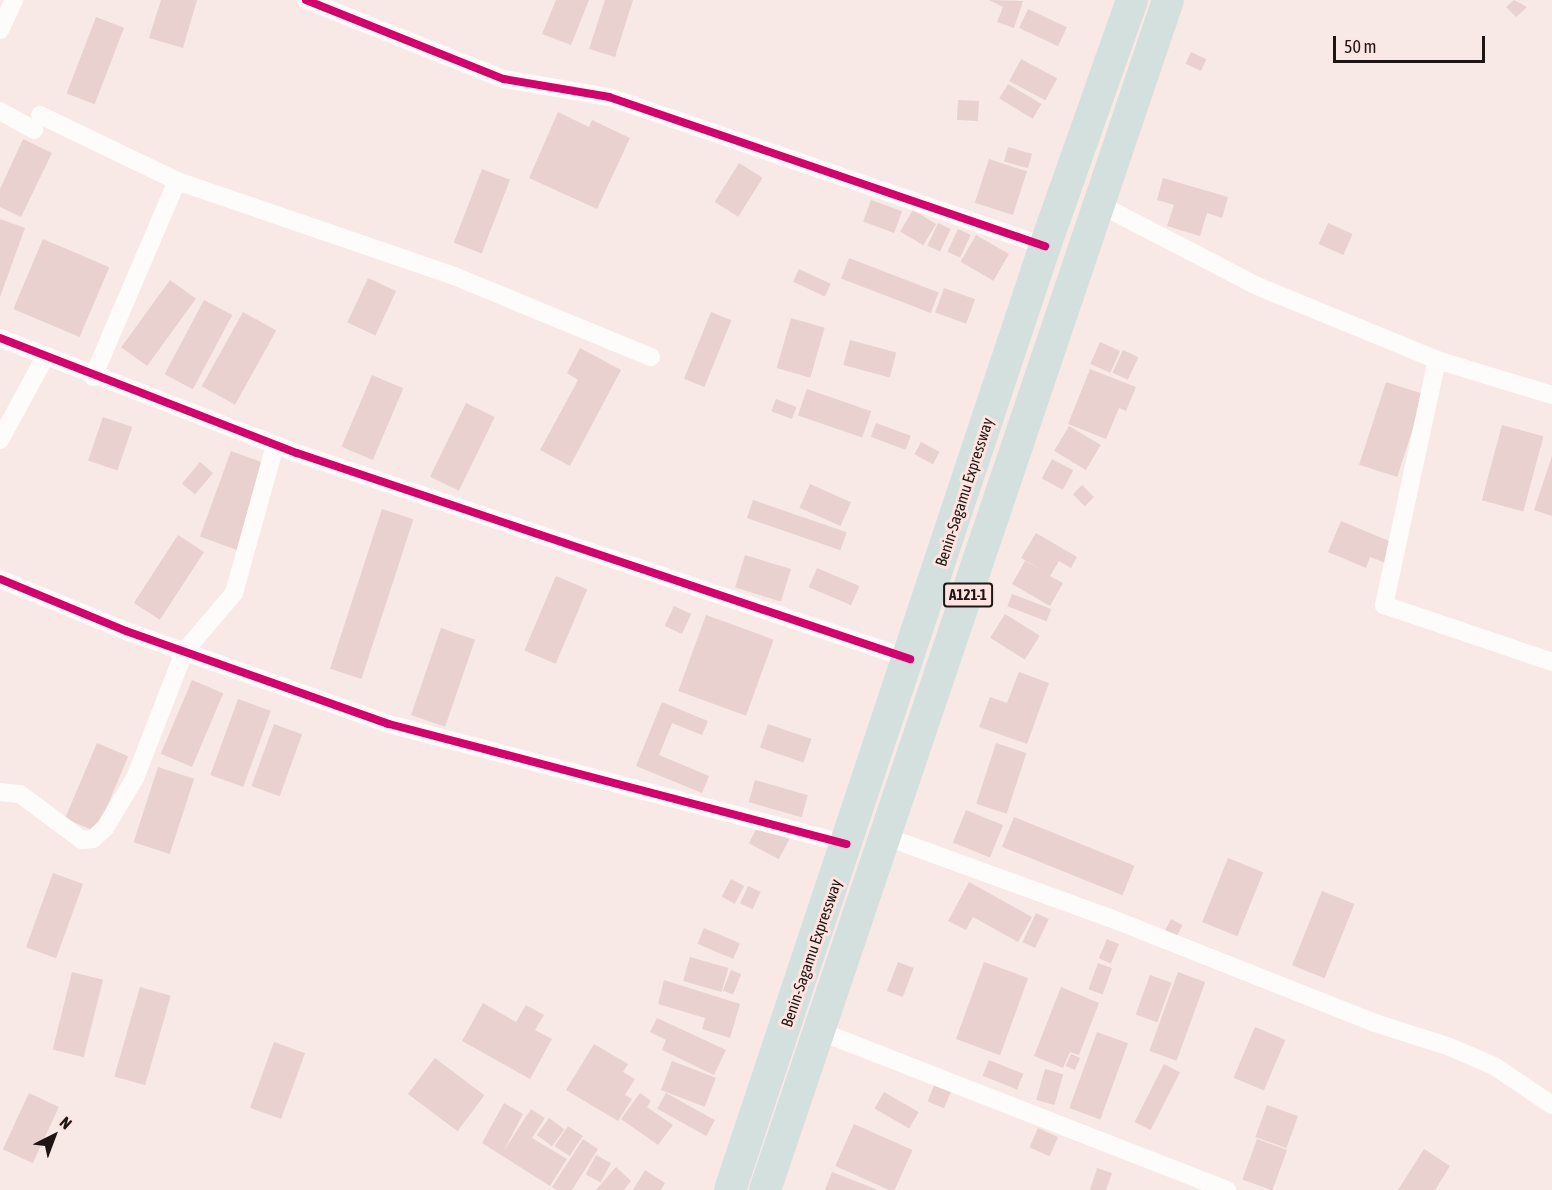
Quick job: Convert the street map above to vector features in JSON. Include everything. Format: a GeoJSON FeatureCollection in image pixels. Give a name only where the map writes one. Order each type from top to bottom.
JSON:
{"type":"FeatureCollection","features":[{"type":"Feature","properties":{"kind":"highway","name":"Benin-Sagamu Expressway"},"geometry":{"type":"LineString","coordinates":[[730,1190],[910,659],[1045,246],[1132,0]]}},
{"type":"Feature","properties":{"kind":"highway","name":"A121-1"},"geometry":{"type":"LineString","coordinates":[[765,1190],[887,837],[1168,0]]}},
{"type":"Feature","properties":{"kind":"street"},"geometry":{"type":"LineString","coordinates":[[0,30],[14,0]]}},
{"type":"Feature","properties":{"kind":"street"},"geometry":{"type":"LineString","coordinates":[[306,0],[504,79],[609,96],[1045,246]]}},
{"type":"Feature","properties":{"kind":"street"},"geometry":{"type":"LineString","coordinates":[[0,111],[37,123],[177,181],[454,276],[651,357]]}},
{"type":"Feature","properties":{"kind":"street"},"geometry":{"type":"LineString","coordinates":[[93,377],[177,181]]}},
{"type":"Feature","properties":{"kind":"street"},"geometry":{"type":"LineString","coordinates":[[1099,204],[1257,286],[1437,360],[1552,395]]}},
{"type":"Feature","properties":{"kind":"street"},"geometry":{"type":"LineString","coordinates":[[0,338],[93,377],[275,445],[910,659]]}},
{"type":"Feature","properties":{"kind":"street"},"geometry":{"type":"LineString","coordinates":[[0,440],[45,357]]}},
{"type":"Feature","properties":{"kind":"street"},"geometry":{"type":"LineString","coordinates":[[1437,360],[1384,605],[1552,662]]}},
{"type":"Feature","properties":{"kind":"street"},"geometry":{"type":"LineString","coordinates":[[0,792],[20,794],[82,840],[93,839],[119,810],[135,777],[184,652],[234,593],[275,445]]}},
{"type":"Feature","properties":{"kind":"street"},"geometry":{"type":"LineString","coordinates":[[0,579],[184,652],[389,724],[847,844]]}},
{"type":"Feature","properties":{"kind":"street"},"geometry":{"type":"LineString","coordinates":[[887,837],[1110,918],[1354,1015],[1450,1047],[1494,1066],[1552,1105]]}},
{"type":"Feature","properties":{"kind":"street"},"geometry":{"type":"LineString","coordinates":[[819,1031],[1227,1190]]}},
{"type":"Feature","properties":{"kind":"building"},"geometry":{"type":"Polygon","coordinates":[[[161,0],[197,0],[183,48],[149,38],[161,0]]]}},
{"type":"Feature","properties":{"kind":"building"},"geometry":{"type":"Polygon","coordinates":[[[556,0],[589,0],[571,45],[542,34],[556,0]]]}},
{"type":"Feature","properties":{"kind":"building"},"geometry":{"type":"Polygon","coordinates":[[[605,0],[633,0],[615,57],[589,49],[605,0]]]}},
{"type":"Feature","properties":{"kind":"building"},"geometry":{"type":"Polygon","coordinates":[[[989,0],[1023,1],[1014,28],[997,22],[1003,7],[989,0]]]}},
{"type":"Feature","properties":{"kind":"building"},"geometry":{"type":"Polygon","coordinates":[[[1514,0],[1527,7],[1516,17],[1506,7],[1514,0]]]}},
{"type":"Feature","properties":{"kind":"building"},"geometry":{"type":"Polygon","coordinates":[[[1028,9],[1067,27],[1058,46],[1019,28],[1028,9]]]}},
{"type":"Feature","properties":{"kind":"building"},"geometry":{"type":"Polygon","coordinates":[[[96,17],[124,28],[95,104],[67,94],[96,17]]]}},
{"type":"Feature","properties":{"kind":"building"},"geometry":{"type":"Polygon","coordinates":[[[1191,52],[1206,59],[1201,71],[1186,64],[1191,52]]]}},
{"type":"Feature","properties":{"kind":"building"},"geometry":{"type":"Polygon","coordinates":[[[1021,59],[1057,78],[1045,100],[1009,81],[1021,59]]]}},
{"type":"Feature","properties":{"kind":"building"},"geometry":{"type":"Polygon","coordinates":[[[1008,84],[1041,104],[1033,119],[999,99],[1008,84]]]}},
{"type":"Feature","properties":{"kind":"building"},"geometry":{"type":"Polygon","coordinates":[[[958,100],[979,101],[978,121],[957,120],[958,100]]]}},
{"type":"Feature","properties":{"kind":"building"},"geometry":{"type":"Polygon","coordinates":[[[558,112],[589,127],[592,120],[630,138],[597,209],[529,178],[558,112]]]}},
{"type":"Feature","properties":{"kind":"building"},"geometry":{"type":"Polygon","coordinates":[[[23,139],[52,153],[21,217],[0,207],[0,189],[23,139]]]}},
{"type":"Feature","properties":{"kind":"building"},"geometry":{"type":"Polygon","coordinates":[[[1008,147],[1032,154],[1028,168],[1004,161],[1008,147]]]}},
{"type":"Feature","properties":{"kind":"building"},"geometry":{"type":"Polygon","coordinates":[[[989,159],[1027,171],[1013,215],[975,203],[989,159]]]}},
{"type":"Feature","properties":{"kind":"building"},"geometry":{"type":"Polygon","coordinates":[[[739,163],[763,178],[738,217],[715,202],[739,163]]]}},
{"type":"Feature","properties":{"kind":"building"},"geometry":{"type":"Polygon","coordinates":[[[482,169],[510,180],[482,254],[454,243],[482,169]]]}},
{"type":"Feature","properties":{"kind":"building"},"geometry":{"type":"Polygon","coordinates":[[[1163,178],[1228,197],[1222,218],[1207,213],[1200,236],[1167,226],[1174,205],[1157,200],[1163,178]]]}},
{"type":"Feature","properties":{"kind":"building"},"geometry":{"type":"Polygon","coordinates":[[[871,200],[902,211],[894,233],[863,222],[871,200]]]}},
{"type":"Feature","properties":{"kind":"building"},"geometry":{"type":"Polygon","coordinates":[[[913,210],[936,224],[923,245],[900,231],[913,210]]]}},
{"type":"Feature","properties":{"kind":"building"},"geometry":{"type":"Polygon","coordinates":[[[0,219],[25,228],[0,297],[0,219]]]}},
{"type":"Feature","properties":{"kind":"building"},"geometry":{"type":"Polygon","coordinates":[[[938,223],[951,229],[940,252],[927,246],[938,223]]]}},
{"type":"Feature","properties":{"kind":"building"},"geometry":{"type":"Polygon","coordinates":[[[1328,223],[1353,234],[1343,255],[1319,244],[1328,223]]]}},
{"type":"Feature","properties":{"kind":"building"},"geometry":{"type":"Polygon","coordinates":[[[958,229],[971,235],[960,258],[947,252],[958,229]]]}},
{"type":"Feature","properties":{"kind":"building"},"geometry":{"type":"Polygon","coordinates":[[[976,235],[1009,254],[993,281],[960,262],[976,235]]]}},
{"type":"Feature","properties":{"kind":"building"},"geometry":{"type":"Polygon","coordinates":[[[43,239],[109,267],[80,337],[13,309],[43,239]]]}},
{"type":"Feature","properties":{"kind":"building"},"geometry":{"type":"Polygon","coordinates":[[[849,258],[939,292],[931,313],[841,279],[849,258]]]}},
{"type":"Feature","properties":{"kind":"building"},"geometry":{"type":"Polygon","coordinates":[[[799,269],[831,284],[825,296],[793,282],[799,269]]]}},
{"type":"Feature","properties":{"kind":"building"},"geometry":{"type":"Polygon","coordinates":[[[368,278],[396,291],[375,336],[347,322],[368,278]]]}},
{"type":"Feature","properties":{"kind":"building"},"geometry":{"type":"Polygon","coordinates":[[[170,280],[196,299],[147,366],[121,347],[170,280]]]}},
{"type":"Feature","properties":{"kind":"building"},"geometry":{"type":"Polygon","coordinates":[[[944,288],[975,299],[966,324],[935,312],[944,288]]]}},
{"type":"Feature","properties":{"kind":"building"},"geometry":{"type":"Polygon","coordinates":[[[204,300],[232,315],[193,389],[165,374],[204,300]]]}},
{"type":"Feature","properties":{"kind":"building"},"geometry":{"type":"Polygon","coordinates":[[[243,312],[276,330],[235,405],[202,386],[243,312]]]}},
{"type":"Feature","properties":{"kind":"building"},"geometry":{"type":"Polygon","coordinates":[[[711,312],[731,320],[704,387],[684,379],[711,312]]]}},
{"type":"Feature","properties":{"kind":"building"},"geometry":{"type":"Polygon","coordinates":[[[791,318],[825,328],[810,378],[777,368],[791,318]]]}},
{"type":"Feature","properties":{"kind":"building"},"geometry":{"type":"Polygon","coordinates":[[[850,340],[896,352],[890,378],[843,365],[850,340]]]}},
{"type":"Feature","properties":{"kind":"building"},"geometry":{"type":"Polygon","coordinates":[[[1100,342],[1120,351],[1110,373],[1090,364],[1100,342]]]}},
{"type":"Feature","properties":{"kind":"building"},"geometry":{"type":"Polygon","coordinates":[[[580,348],[621,370],[570,466],[540,450],[578,380],[567,373],[580,348]]]}},
{"type":"Feature","properties":{"kind":"building"},"geometry":{"type":"Polygon","coordinates":[[[1123,350],[1138,357],[1128,380],[1112,373],[1123,350]]]}},
{"type":"Feature","properties":{"kind":"building"},"geometry":{"type":"Polygon","coordinates":[[[1090,369],[1136,387],[1126,411],[1119,408],[1106,439],[1068,424],[1090,369]]]}},
{"type":"Feature","properties":{"kind":"building"},"geometry":{"type":"Polygon","coordinates":[[[372,375],[403,388],[373,460],[342,447],[372,375]]]}},
{"type":"Feature","properties":{"kind":"building"},"geometry":{"type":"Polygon","coordinates":[[[1386,382],[1424,394],[1397,477],[1359,465],[1386,382]]]}},
{"type":"Feature","properties":{"kind":"building"},"geometry":{"type":"Polygon","coordinates":[[[807,389],[871,411],[862,438],[798,415],[807,389]]]}},
{"type":"Feature","properties":{"kind":"building"},"geometry":{"type":"Polygon","coordinates":[[[776,399],[797,407],[792,419],[771,411],[776,399]]]}},
{"type":"Feature","properties":{"kind":"building"},"geometry":{"type":"Polygon","coordinates":[[[466,403],[495,417],[459,491],[430,477],[466,403]]]}},
{"type":"Feature","properties":{"kind":"building"},"geometry":{"type":"Polygon","coordinates":[[[103,417],[132,427],[117,471],[88,460],[103,417]]]}},
{"type":"Feature","properties":{"kind":"building"},"geometry":{"type":"Polygon","coordinates":[[[876,423],[911,436],[906,450],[871,437],[876,423]]]}},
{"type":"Feature","properties":{"kind":"building"},"geometry":{"type":"Polygon","coordinates":[[[1502,425],[1544,436],[1523,511],[1482,500],[1502,425]]]}},
{"type":"Feature","properties":{"kind":"building"},"geometry":{"type":"Polygon","coordinates":[[[1069,426],[1101,445],[1086,470],[1054,451],[1069,426]]]}},
{"type":"Feature","properties":{"kind":"building"},"geometry":{"type":"Polygon","coordinates":[[[921,442],[940,452],[933,464],[914,454],[921,442]]]}},
{"type":"Feature","properties":{"kind":"building"},"geometry":{"type":"Polygon","coordinates":[[[231,451],[270,465],[238,551],[200,537],[231,451]]]}},
{"type":"Feature","properties":{"kind":"building"},"geometry":{"type":"Polygon","coordinates":[[[1552,456],[1552,516],[1534,510],[1552,456]]]}},
{"type":"Feature","properties":{"kind":"building"},"geometry":{"type":"Polygon","coordinates":[[[1052,459],[1073,470],[1063,490],[1042,478],[1052,459]]]}},
{"type":"Feature","properties":{"kind":"building"},"geometry":{"type":"Polygon","coordinates":[[[200,462],[213,473],[195,494],[182,483],[200,462]]]}},
{"type":"Feature","properties":{"kind":"building"},"geometry":{"type":"Polygon","coordinates":[[[810,484],[851,502],[841,526],[799,508],[810,484]]]}},
{"type":"Feature","properties":{"kind":"building"},"geometry":{"type":"Polygon","coordinates":[[[1082,485],[1094,497],[1085,506],[1073,494],[1082,485]]]}},
{"type":"Feature","properties":{"kind":"building"},"geometry":{"type":"Polygon","coordinates":[[[753,500],[847,532],[840,550],[747,518],[753,500]]]}},
{"type":"Feature","properties":{"kind":"building"},"geometry":{"type":"Polygon","coordinates":[[[382,509],[413,519],[361,679],[330,669],[382,509]]]}},
{"type":"Feature","properties":{"kind":"building"},"geometry":{"type":"Polygon","coordinates":[[[1341,521],[1394,543],[1386,563],[1370,557],[1366,568],[1328,552],[1341,521]]]}},
{"type":"Feature","properties":{"kind":"building"},"geometry":{"type":"Polygon","coordinates":[[[1036,533],[1077,557],[1071,568],[1059,561],[1050,576],[1063,583],[1050,606],[1012,584],[1025,561],[1045,572],[1021,558],[1036,533]]]}},
{"type":"Feature","properties":{"kind":"building"},"geometry":{"type":"Polygon","coordinates":[[[178,535],[204,552],[160,620],[134,603],[178,535]]]}},
{"type":"Feature","properties":{"kind":"building"},"geometry":{"type":"Polygon","coordinates":[[[745,555],[791,569],[781,602],[735,588],[745,555]]]}},
{"type":"Feature","properties":{"kind":"building"},"geometry":{"type":"Polygon","coordinates":[[[817,568],[859,586],[851,605],[809,587],[817,568]]]}},
{"type":"Feature","properties":{"kind":"building"},"geometry":{"type":"Polygon","coordinates":[[[556,576],[587,589],[556,664],[524,651],[556,576]]]}},
{"type":"Feature","properties":{"kind":"building"},"geometry":{"type":"Polygon","coordinates":[[[1012,594],[1051,609],[1047,621],[1007,606],[1012,594]]]}},
{"type":"Feature","properties":{"kind":"building"},"geometry":{"type":"Polygon","coordinates":[[[674,606],[691,614],[682,634],[665,626],[674,606]]]}},
{"type":"Feature","properties":{"kind":"building"},"geometry":{"type":"Polygon","coordinates":[[[1005,614],[1040,636],[1025,659],[990,638],[1005,614]]]}},
{"type":"Feature","properties":{"kind":"building"},"geometry":{"type":"Polygon","coordinates":[[[706,615],[774,640],[746,716],[678,691],[706,615]]]}},
{"type":"Feature","properties":{"kind":"building"},"geometry":{"type":"Polygon","coordinates":[[[441,628],[475,640],[445,727],[411,715],[441,628]]]}},
{"type":"Feature","properties":{"kind":"building"},"geometry":{"type":"Polygon","coordinates":[[[1019,672],[1049,683],[1027,744],[979,727],[990,697],[1007,703],[1019,672]]]}},
{"type":"Feature","properties":{"kind":"building"},"geometry":{"type":"Polygon","coordinates":[[[192,680],[223,693],[192,767],[161,754],[192,680]]]}},
{"type":"Feature","properties":{"kind":"building"},"geometry":{"type":"Polygon","coordinates":[[[238,699],[271,711],[243,787],[210,775],[238,699]]]}},
{"type":"Feature","properties":{"kind":"building"},"geometry":{"type":"Polygon","coordinates":[[[662,702],[708,721],[702,735],[672,723],[659,755],[709,776],[702,793],[636,766],[662,702]]]}},
{"type":"Feature","properties":{"kind":"building"},"geometry":{"type":"Polygon","coordinates":[[[274,724],[302,734],[280,796],[251,786],[274,724]]]}},
{"type":"Feature","properties":{"kind":"building"},"geometry":{"type":"Polygon","coordinates":[[[768,724],[811,739],[803,763],[760,748],[768,724]]]}},
{"type":"Feature","properties":{"kind":"building"},"geometry":{"type":"Polygon","coordinates":[[[97,743],[128,756],[96,832],[65,818],[97,743]]]}},
{"type":"Feature","properties":{"kind":"building"},"geometry":{"type":"Polygon","coordinates":[[[996,743],[1026,753],[1007,814],[976,804],[996,743]]]}},
{"type":"Feature","properties":{"kind":"building"},"geometry":{"type":"Polygon","coordinates":[[[158,767],[194,779],[170,854],[134,842],[158,767]]]}},
{"type":"Feature","properties":{"kind":"building"},"geometry":{"type":"Polygon","coordinates":[[[755,780],[808,795],[802,817],[749,802],[755,780]]]}},
{"type":"Feature","properties":{"kind":"building"},"geometry":{"type":"Polygon","coordinates":[[[966,810],[1003,825],[990,857],[953,842],[966,810]]]}},
{"type":"Feature","properties":{"kind":"building"},"geometry":{"type":"Polygon","coordinates":[[[1014,817],[1135,866],[1123,895],[1002,847],[1014,817]]]}},
{"type":"Feature","properties":{"kind":"building"},"geometry":{"type":"Polygon","coordinates":[[[760,822],[790,838],[779,859],[749,843],[760,822]]]}},
{"type":"Feature","properties":{"kind":"building"},"geometry":{"type":"Polygon","coordinates":[[[1228,858],[1263,872],[1237,936],[1202,922],[1228,858]]]}},
{"type":"Feature","properties":{"kind":"building"},"geometry":{"type":"Polygon","coordinates":[[[53,873],[83,884],[56,958],[26,947],[53,873]]]}},
{"type":"Feature","properties":{"kind":"building"},"geometry":{"type":"Polygon","coordinates":[[[731,879],[744,886],[735,904],[722,897],[731,879]]]}},
{"type":"Feature","properties":{"kind":"building"},"geometry":{"type":"Polygon","coordinates":[[[969,882],[1032,917],[1018,942],[973,917],[966,930],[948,921],[969,882]]]}},
{"type":"Feature","properties":{"kind":"building"},"geometry":{"type":"Polygon","coordinates":[[[748,886],[761,892],[753,909],[740,903],[748,886]]]}},
{"type":"Feature","properties":{"kind":"building"},"geometry":{"type":"Polygon","coordinates":[[[1322,891],[1354,904],[1324,978],[1292,965],[1322,891]]]}},
{"type":"Feature","properties":{"kind":"building"},"geometry":{"type":"Polygon","coordinates":[[[1036,913],[1049,919],[1035,948],[1022,942],[1036,913]]]}},
{"type":"Feature","properties":{"kind":"building"},"geometry":{"type":"Polygon","coordinates":[[[1171,919],[1183,925],[1177,936],[1165,931],[1171,919]]]}},
{"type":"Feature","properties":{"kind":"building"},"geometry":{"type":"Polygon","coordinates":[[[704,928],[740,943],[733,959],[697,944],[704,928]]]}},
{"type":"Feature","properties":{"kind":"building"},"geometry":{"type":"Polygon","coordinates":[[[1107,939],[1119,944],[1111,963],[1099,958],[1107,939]]]}},
{"type":"Feature","properties":{"kind":"building"},"geometry":{"type":"Polygon","coordinates":[[[690,957],[728,968],[722,992],[683,981],[690,957]]]}},
{"type":"Feature","properties":{"kind":"building"},"geometry":{"type":"Polygon","coordinates":[[[898,962],[914,968],[903,997],[887,991],[898,962]]]}},
{"type":"Feature","properties":{"kind":"building"},"geometry":{"type":"Polygon","coordinates":[[[984,962],[1028,978],[1000,1055],[956,1039],[984,962]]]}},
{"type":"Feature","properties":{"kind":"building"},"geometry":{"type":"Polygon","coordinates":[[[1098,963],[1112,968],[1103,994],[1088,989],[1098,963]]]}},
{"type":"Feature","properties":{"kind":"building"},"geometry":{"type":"Polygon","coordinates":[[[731,970],[741,974],[733,995],[723,990],[731,970]]]}},
{"type":"Feature","properties":{"kind":"building"},"geometry":{"type":"Polygon","coordinates":[[[72,972],[103,980],[84,1057],[53,1050],[72,972]]]}},
{"type":"Feature","properties":{"kind":"building"},"geometry":{"type":"Polygon","coordinates":[[[1178,972],[1205,982],[1177,1061],[1149,1051],[1178,972]]]}},
{"type":"Feature","properties":{"kind":"building"},"geometry":{"type":"Polygon","coordinates":[[[1150,975],[1172,983],[1157,1022],[1136,1014],[1150,975]]]}},
{"type":"Feature","properties":{"kind":"building"},"geometry":{"type":"Polygon","coordinates":[[[664,980],[740,1004],[730,1038],[702,1029],[705,1018],[658,1004],[664,980]]]}},
{"type":"Feature","properties":{"kind":"building"},"geometry":{"type":"Polygon","coordinates":[[[140,987],[171,996],[145,1085],[114,1076],[140,987]]]}},
{"type":"Feature","properties":{"kind":"building"},"geometry":{"type":"Polygon","coordinates":[[[1061,987],[1099,1003],[1079,1055],[1070,1052],[1063,1068],[1034,1056],[1061,987]]]}},
{"type":"Feature","properties":{"kind":"building"},"geometry":{"type":"Polygon","coordinates":[[[483,1003],[516,1022],[526,1005],[544,1015],[535,1030],[552,1039],[530,1079],[462,1041],[483,1003]]]}},
{"type":"Feature","properties":{"kind":"building"},"geometry":{"type":"Polygon","coordinates":[[[657,1018],[726,1050],[714,1075],[662,1050],[666,1040],[650,1032],[657,1018]]]}},
{"type":"Feature","properties":{"kind":"building"},"geometry":{"type":"Polygon","coordinates":[[[1255,1027],[1285,1040],[1264,1091],[1234,1078],[1255,1027]]]}},
{"type":"Feature","properties":{"kind":"building"},"geometry":{"type":"Polygon","coordinates":[[[1097,1032],[1128,1043],[1100,1119],[1069,1108],[1097,1032]]]}},
{"type":"Feature","properties":{"kind":"building"},"geometry":{"type":"Polygon","coordinates":[[[274,1042],[305,1053],[281,1119],[250,1108],[274,1042]]]}},
{"type":"Feature","properties":{"kind":"building"},"geometry":{"type":"Polygon","coordinates":[[[594,1044],[628,1064],[623,1072],[635,1079],[625,1095],[632,1099],[618,1121],[566,1090],[594,1044]]]}},
{"type":"Feature","properties":{"kind":"building"},"geometry":{"type":"Polygon","coordinates":[[[1071,1054],[1080,1058],[1075,1070],[1066,1066],[1071,1054]]]}},
{"type":"Feature","properties":{"kind":"building"},"geometry":{"type":"Polygon","coordinates":[[[435,1058],[485,1095],[457,1131],[408,1094],[435,1058]]]}},
{"type":"Feature","properties":{"kind":"building"},"geometry":{"type":"Polygon","coordinates":[[[989,1060],[1023,1074],[1017,1090],[983,1076],[989,1060]]]}},
{"type":"Feature","properties":{"kind":"building"},"geometry":{"type":"Polygon","coordinates":[[[672,1061],[716,1078],[705,1107],[661,1090],[672,1061]]]}},
{"type":"Feature","properties":{"kind":"building"},"geometry":{"type":"Polygon","coordinates":[[[1164,1064],[1180,1072],[1151,1130],[1134,1122],[1164,1064]]]}},
{"type":"Feature","properties":{"kind":"building"},"geometry":{"type":"Polygon","coordinates":[[[1045,1069],[1063,1074],[1054,1105],[1036,1100],[1045,1069]]]}},
{"type":"Feature","properties":{"kind":"building"},"geometry":{"type":"Polygon","coordinates":[[[935,1083],[952,1090],[944,1108],[928,1102],[935,1083]]]}},
{"type":"Feature","properties":{"kind":"building"},"geometry":{"type":"Polygon","coordinates":[[[884,1092],[919,1112],[909,1128],[874,1108],[884,1092]]]}},
{"type":"Feature","properties":{"kind":"building"},"geometry":{"type":"Polygon","coordinates":[[[29,1093],[59,1107],[33,1163],[3,1149],[29,1093]]]}},
{"type":"Feature","properties":{"kind":"building"},"geometry":{"type":"Polygon","coordinates":[[[640,1093],[651,1101],[647,1107],[673,1125],[658,1145],[621,1119],[640,1093]]]}},
{"type":"Feature","properties":{"kind":"building"},"geometry":{"type":"Polygon","coordinates":[[[666,1093],[715,1120],[706,1136],[657,1109],[666,1093]]]}},
{"type":"Feature","properties":{"kind":"building"},"geometry":{"type":"Polygon","coordinates":[[[504,1103],[523,1114],[503,1152],[531,1109],[545,1118],[532,1138],[567,1159],[550,1186],[482,1143],[504,1103]]]}},
{"type":"Feature","properties":{"kind":"building"},"geometry":{"type":"Polygon","coordinates":[[[1267,1105],[1298,1116],[1286,1148],[1255,1137],[1267,1105]]]}},
{"type":"Feature","properties":{"kind":"building"},"geometry":{"type":"Polygon","coordinates":[[[549,1118],[564,1129],[552,1146],[537,1135],[549,1118]]]}},
{"type":"Feature","properties":{"kind":"building"},"geometry":{"type":"Polygon","coordinates":[[[854,1124],[912,1150],[895,1190],[889,1190],[835,1166],[854,1124]]]}},
{"type":"Feature","properties":{"kind":"building"},"geometry":{"type":"Polygon","coordinates":[[[568,1126],[583,1136],[570,1156],[555,1146],[568,1126]]]}},
{"type":"Feature","properties":{"kind":"building"},"geometry":{"type":"Polygon","coordinates":[[[1038,1128],[1058,1137],[1050,1156],[1029,1147],[1038,1128]]]}},
{"type":"Feature","properties":{"kind":"building"},"geometry":{"type":"Polygon","coordinates":[[[583,1139],[598,1149],[572,1190],[557,1190],[552,1187],[583,1139]]]}},
{"type":"Feature","properties":{"kind":"building"},"geometry":{"type":"Polygon","coordinates":[[[1257,1139],[1287,1150],[1272,1190],[1242,1179],[1257,1139]]]}},
{"type":"Feature","properties":{"kind":"building"},"geometry":{"type":"Polygon","coordinates":[[[1424,1149],[1450,1166],[1435,1190],[1398,1190],[1424,1149]]]}},
{"type":"Feature","properties":{"kind":"building"},"geometry":{"type":"Polygon","coordinates":[[[596,1155],[611,1163],[601,1182],[586,1174],[596,1155]]]}},
{"type":"Feature","properties":{"kind":"building"},"geometry":{"type":"Polygon","coordinates":[[[616,1167],[631,1181],[624,1190],[596,1190],[616,1167]]]}},
{"type":"Feature","properties":{"kind":"building"},"geometry":{"type":"Polygon","coordinates":[[[1097,1168],[1112,1173],[1106,1190],[1090,1190],[1097,1168]]]}},
{"type":"Feature","properties":{"kind":"building"},"geometry":{"type":"Polygon","coordinates":[[[645,1170],[665,1183],[661,1190],[633,1190],[645,1170]]]}},
{"type":"Feature","properties":{"kind":"building"},"geometry":{"type":"Polygon","coordinates":[[[832,1172],[878,1190],[825,1190],[832,1172]]]}},
{"type":"Feature","properties":{"kind":"cycle path"},"geometry":{"type":"LineString","coordinates":[[306,0],[504,79],[609,97],[1045,246]]}},
{"type":"Feature","properties":{"kind":"cycle path"},"geometry":{"type":"LineString","coordinates":[[0,338],[297,453],[910,659]]}},
{"type":"Feature","properties":{"kind":"cycle path"},"geometry":{"type":"LineString","coordinates":[[0,579],[126,631],[389,724],[847,844]]}}]}
